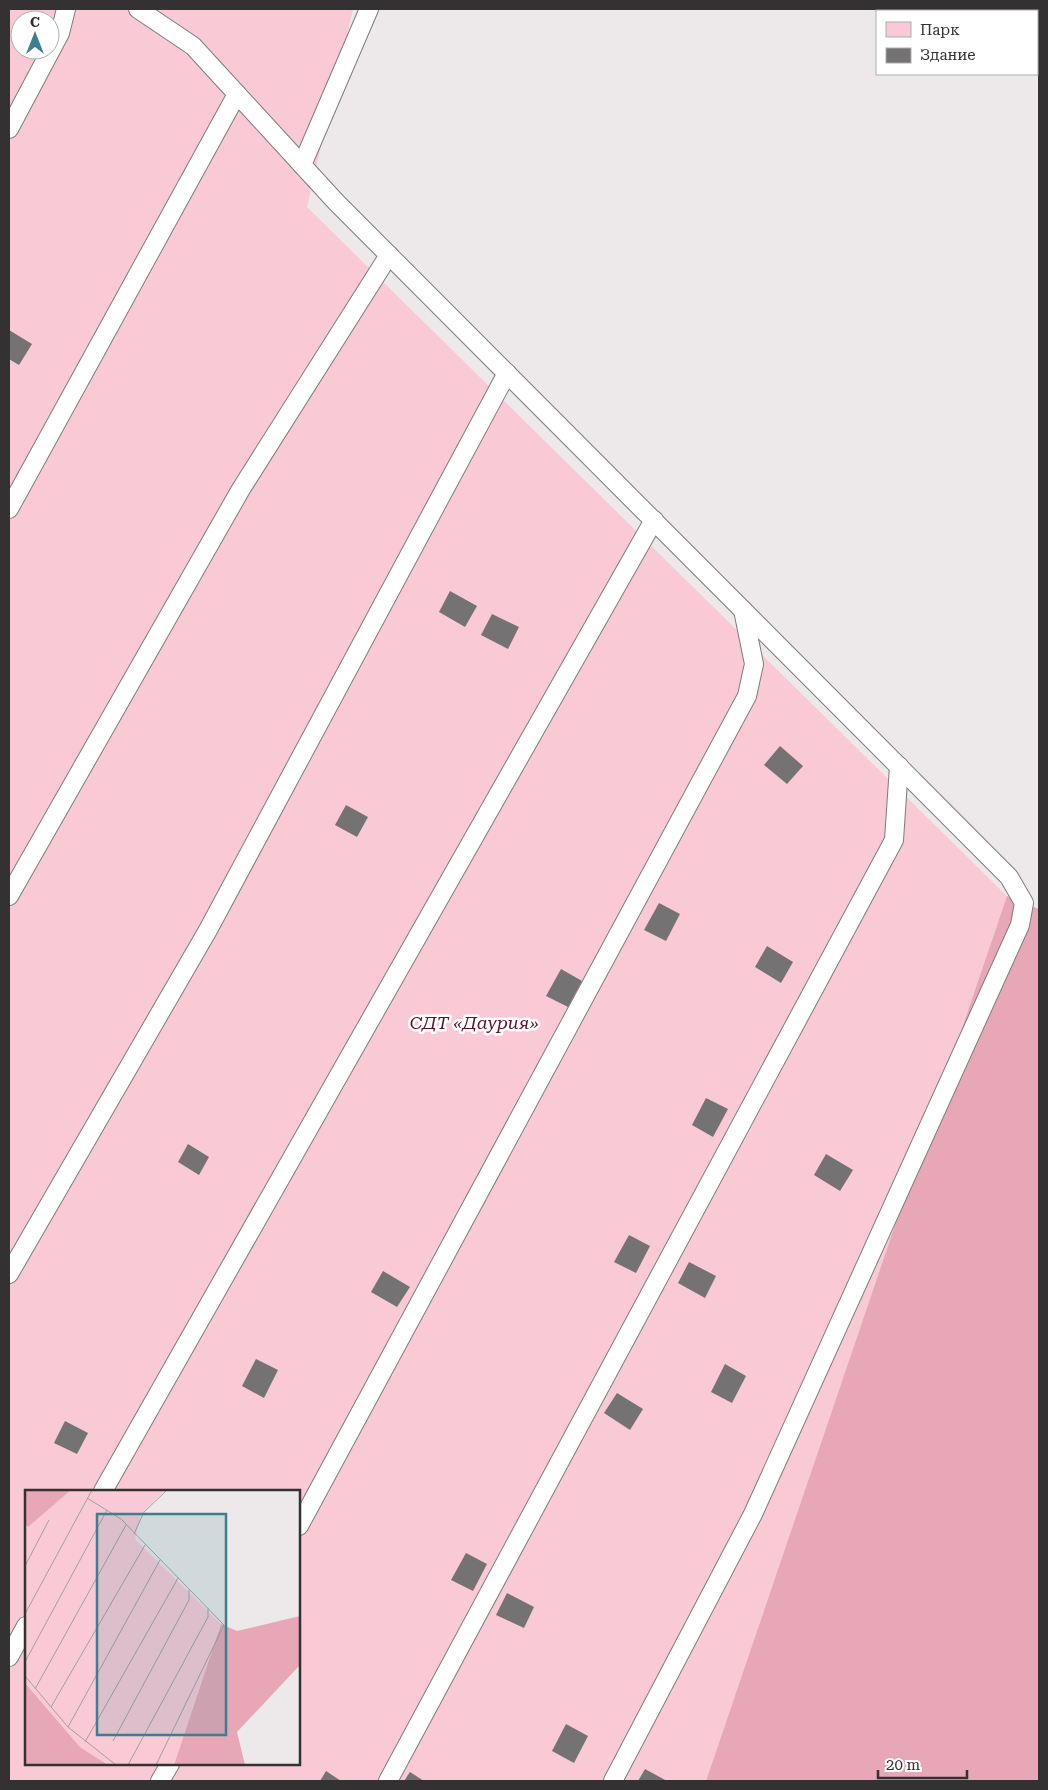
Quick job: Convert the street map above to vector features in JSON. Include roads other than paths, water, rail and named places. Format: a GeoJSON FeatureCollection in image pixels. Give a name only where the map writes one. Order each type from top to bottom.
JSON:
{"type":"FeatureCollection","features":[{"type":"Feature","properties":{"kind":"lane"},"geometry":{"type":"LineString","coordinates":[[9,129],[60,33],[66,9]]}},
{"type":"Feature","properties":{"kind":"lane"},"geometry":{"type":"LineString","coordinates":[[138,9],[193,46],[336,202],[1009,877],[1024,903],[1020,925],[753,1514],[613,1781]]}},
{"type":"Feature","properties":{"kind":"lane"},"geometry":{"type":"LineString","coordinates":[[302,165],[369,9]]}},
{"type":"Feature","properties":{"kind":"lane"},"geometry":{"type":"LineString","coordinates":[[9,509],[237,94]]}},
{"type":"Feature","properties":{"kind":"lane"},"geometry":{"type":"LineString","coordinates":[[9,896],[241,489],[389,255]]}},
{"type":"Feature","properties":{"kind":"lane"},"geometry":{"type":"LineString","coordinates":[[9,1274],[208,930],[507,373]]}},
{"type":"Feature","properties":{"kind":"lane"},"geometry":{"type":"LineString","coordinates":[[104,1490],[654,520]]}},
{"type":"Feature","properties":{"kind":"lane"},"geometry":{"type":"LineString","coordinates":[[300,1524],[747,696],[754,664],[743,610]]}},
{"type":"Feature","properties":{"kind":"lane"},"geometry":{"type":"LineString","coordinates":[[388,1781],[894,840],[899,766]]}},
{"type":"Feature","properties":{"kind":"lane"},"geometry":{"type":"LineString","coordinates":[[9,1657],[25,1628]]}},
{"type":"Feature","properties":{"kind":"lane"},"geometry":{"type":"LineString","coordinates":[[160,1781],[169,1765]]}},
{"type":"Feature","properties":{"kind":"park label","name":"СДТ «Даурия»"},"geometry":{"type":"Point","coordinates":[474,1022]}}]}
